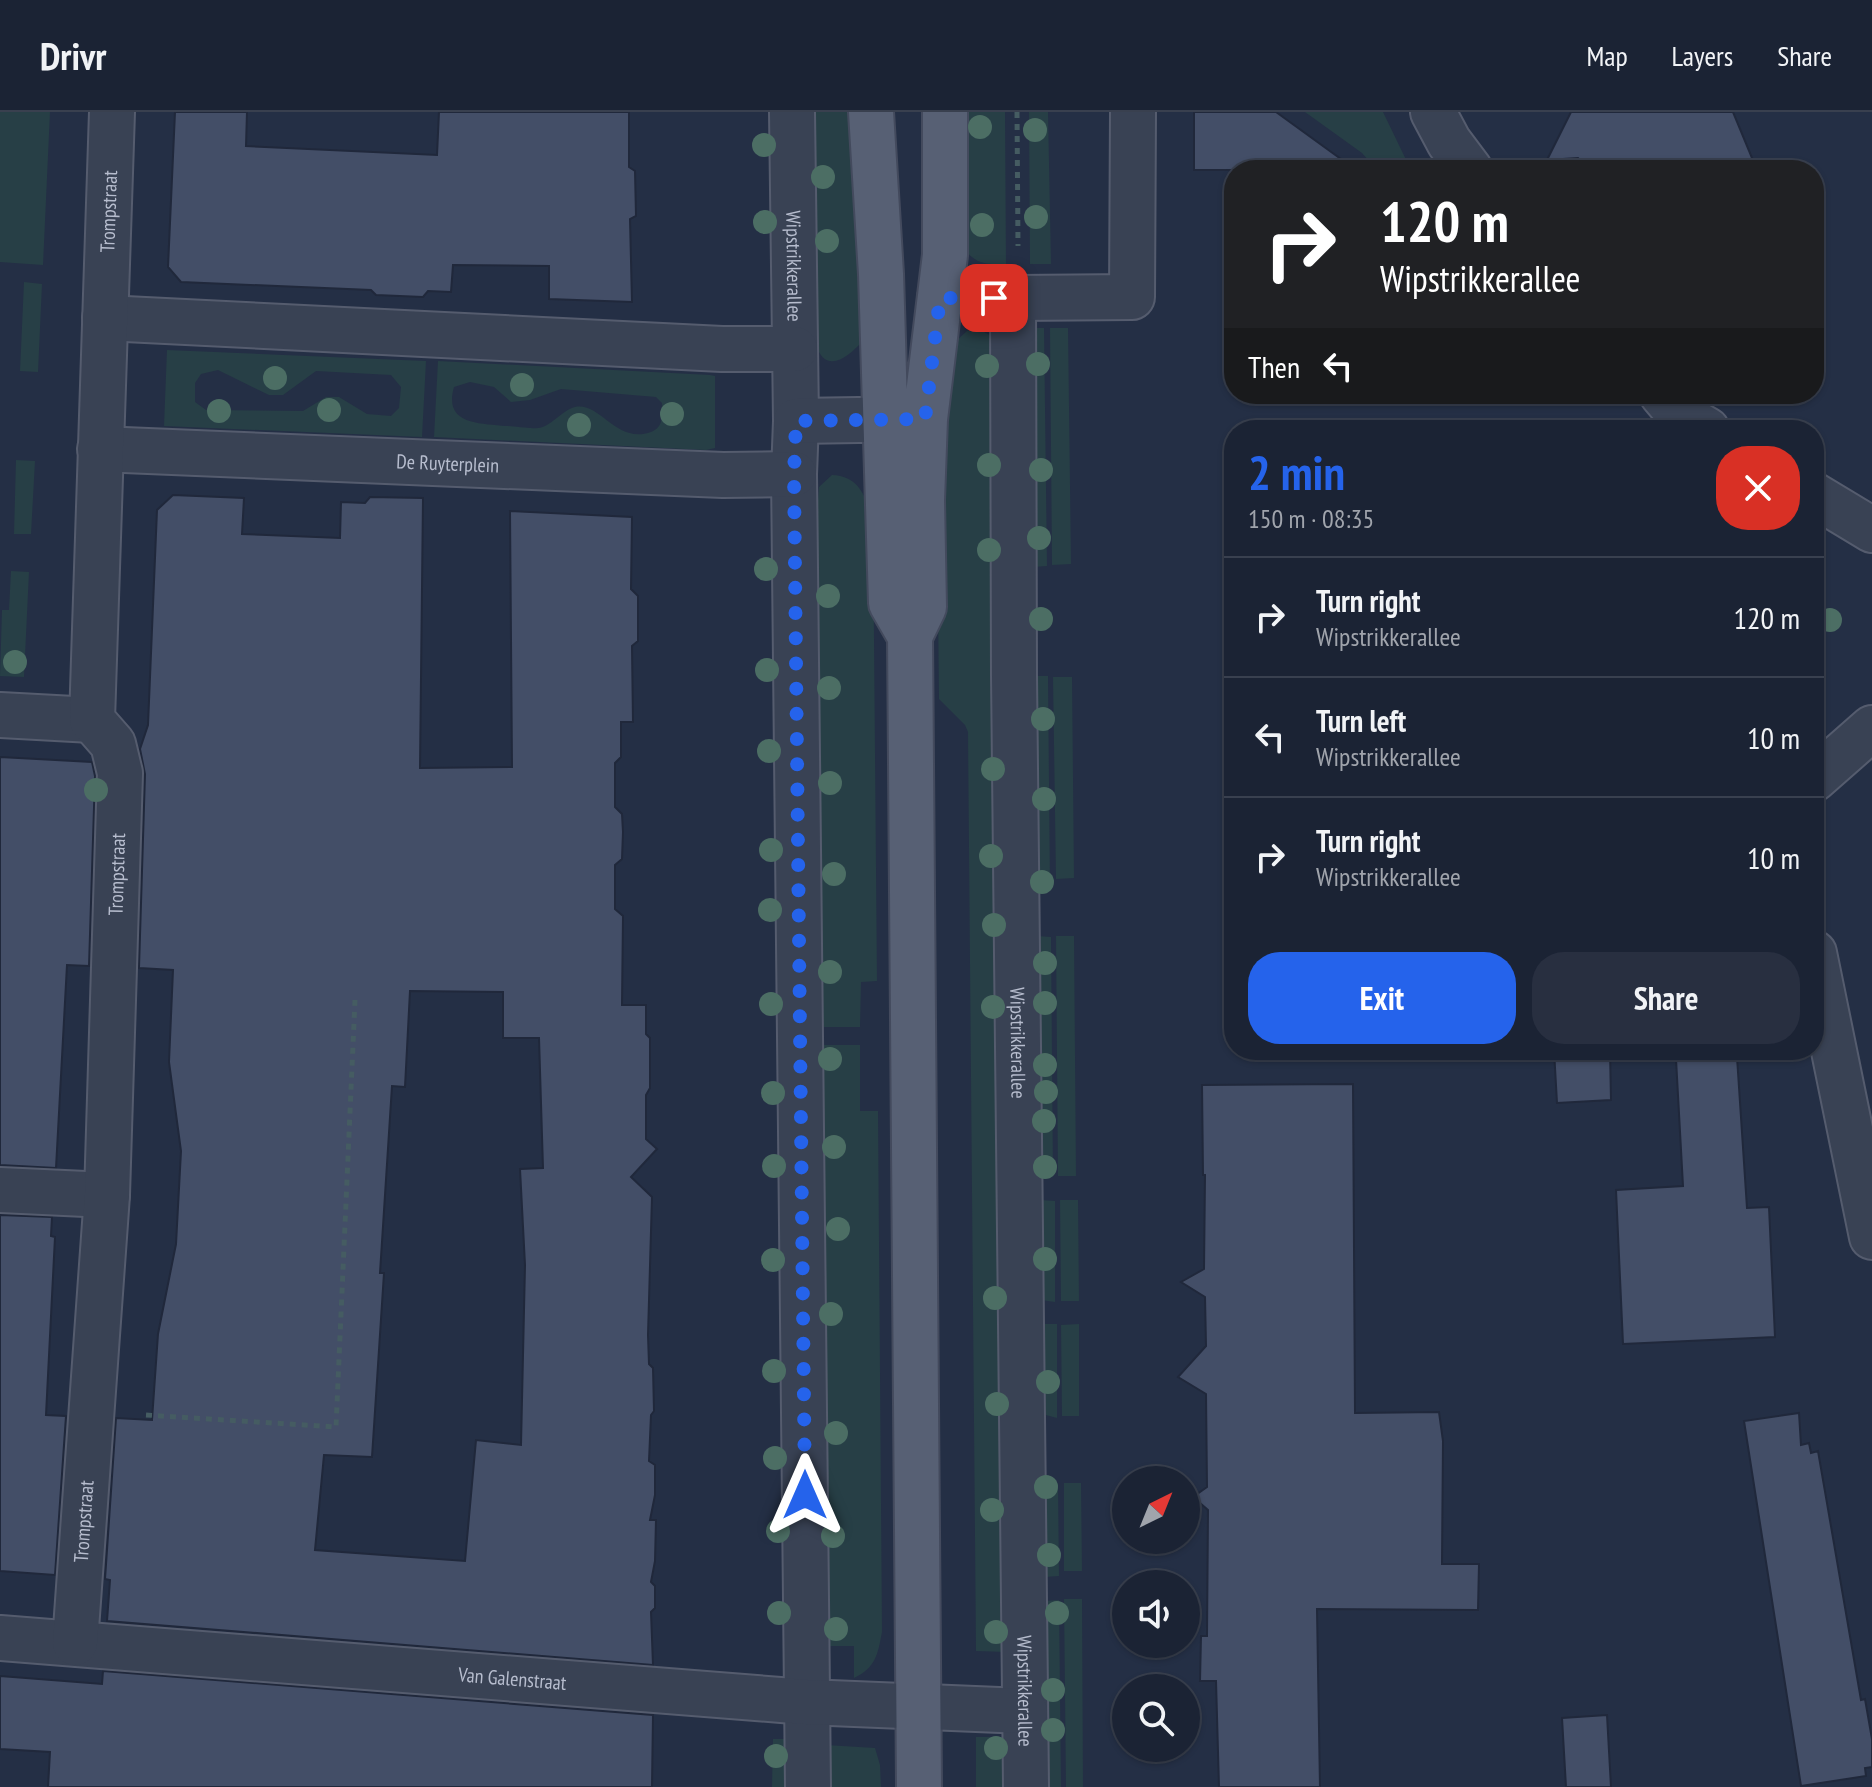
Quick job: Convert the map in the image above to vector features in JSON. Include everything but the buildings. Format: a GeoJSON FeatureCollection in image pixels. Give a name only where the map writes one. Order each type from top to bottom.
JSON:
{"type":"FeatureCollection","features":[{"type":"Feature","properties":{"kind":"main road"},"geometry":{"type":"LineString","coordinates":[[871,112],[881,274],[906,420]]}},
{"type":"Feature","properties":{"kind":"main road"},"geometry":{"type":"LineString","coordinates":[[919,1787],[910,636],[891,603],[906,420],[940,298],[945,255],[945,112]]}},
{"type":"Feature","properties":{"kind":"street","name":"Trompstraat"},"geometry":{"type":"LineString","coordinates":[[75,1643],[107,1195],[120,773],[113,744],[92,720],[112,112]]}},
{"type":"Feature","properties":{"kind":"street","name":"Wipstrikkerallee"},"geometry":{"type":"LineString","coordinates":[[792,112],[808,1787]]}},
{"type":"Feature","properties":{"kind":"street"},"geometry":{"type":"LineString","coordinates":[[940,298],[1132,297],[1133,112]]}},
{"type":"Feature","properties":{"kind":"street"},"geometry":{"type":"LineString","coordinates":[[1433,112],[1462,160]]}},
{"type":"Feature","properties":{"kind":"street","name":"Wipstrikkerallee"},"geometry":{"type":"LineString","coordinates":[[1013,298],[1026,1787]]}},
{"type":"Feature","properties":{"kind":"street"},"geometry":{"type":"LineString","coordinates":[[105,318],[722,349],[795,349]]}},
{"type":"Feature","properties":{"kind":"street"},"geometry":{"type":"LineString","coordinates":[[1670,404],[1690,420]]}},
{"type":"Feature","properties":{"kind":"street"},"geometry":{"type":"LineString","coordinates":[[796,421],[906,420]]}},
{"type":"Feature","properties":{"kind":"street","name":"De Ruyterplein"},"geometry":{"type":"LineString","coordinates":[[100,449],[723,475],[794,474]]}},
{"type":"Feature","properties":{"kind":"street"},"geometry":{"type":"LineString","coordinates":[[1824,501],[1872,530]]}},
{"type":"Feature","properties":{"kind":"street"},"geometry":{"type":"LineString","coordinates":[[0,715],[92,720]]}},
{"type":"Feature","properties":{"kind":"street"},"geometry":{"type":"LineString","coordinates":[[1824,770],[1872,728]]}},
{"type":"Feature","properties":{"kind":"street"},"geometry":{"type":"LineString","coordinates":[[1824,1002],[1872,1237]]}},
{"type":"Feature","properties":{"kind":"street"},"geometry":{"type":"LineString","coordinates":[[0,1190],[107,1195]]}},
{"type":"Feature","properties":{"kind":"street","name":"Van Galenstraat"},"geometry":{"type":"LineString","coordinates":[[0,1638],[806,1702],[1025,1711]]}},
{"type":"Feature","properties":{"kind":"path"},"geometry":{"type":"LineString","coordinates":[[1013,298],[1018,265],[1017,112]]}},
{"type":"Feature","properties":{"kind":"path"},"geometry":{"type":"LineString","coordinates":[[93,1411],[336,1427],[355,1000]]}},
{"type":"Feature","properties":{"kind":"shaded area"},"geometry":{"type":"Polygon","coordinates":[[[0,112],[50,112],[43,265],[0,262],[0,112]]]}},
{"type":"Feature","properties":{"kind":"shaded area"},"geometry":{"type":"Polygon","coordinates":[[[812,112],[856,112],[864,340],[844,357],[831,361],[819,353],[815,342],[812,112]]]}},
{"type":"Feature","properties":{"kind":"shaded area"},"geometry":{"type":"Polygon","coordinates":[[[962,112],[1005,112],[1006,264],[982,262],[964,248],[962,112]]]}},
{"type":"Feature","properties":{"kind":"shaded area"},"geometry":{"type":"Polygon","coordinates":[[[1029,112],[1048,112],[1051,264],[1030,264],[1029,112]]]}},
{"type":"Feature","properties":{"kind":"shaded area"},"geometry":{"type":"Polygon","coordinates":[[[1305,112],[1383,112],[1406,160],[1368,160],[1305,112]]]}},
{"type":"Feature","properties":{"kind":"shaded area"},"geometry":{"type":"Polygon","coordinates":[[[24,282],[42,284],[38,372],[20,371],[24,282]]]}},
{"type":"Feature","properties":{"kind":"shaded area"},"geometry":{"type":"Polygon","coordinates":[[[1031,328],[1044,328],[1047,566],[1033,567],[1031,328]]]}},
{"type":"Feature","properties":{"kind":"shaded area"},"geometry":{"type":"Polygon","coordinates":[[[1050,328],[1068,328],[1071,564],[1052,565],[1050,328]]]}},
{"type":"Feature","properties":{"kind":"shaded area"},"geometry":{"type":"Polygon","coordinates":[[[979,329],[991,336],[992,340],[1007,1652],[976,1651],[968,732],[939,699],[937,503],[955,342],[967,331],[979,329]]]}},
{"type":"Feature","properties":{"kind":"shaded area"},"geometry":{"type":"Polygon","coordinates":[[[167,350],[426,361],[422,437],[164,426],[167,350]],[[218,370],[201,374],[195,383],[195,402],[206,410],[303,411],[326,397],[339,397],[367,414],[391,416],[399,408],[401,387],[391,375],[316,371],[283,395],[269,395],[218,370]]]}},
{"type":"Feature","properties":{"kind":"shaded area"},"geometry":{"type":"Polygon","coordinates":[[[438,361],[715,376],[715,448],[706,450],[434,437],[438,361]],[[470,382],[454,387],[454,409],[466,420],[530,428],[543,427],[575,407],[592,410],[626,432],[636,434],[653,431],[661,422],[662,403],[656,397],[561,389],[530,400],[511,402],[494,387],[470,382]]]}},
{"type":"Feature","properties":{"kind":"shaded area"},"geometry":{"type":"Polygon","coordinates":[[[16,460],[35,461],[31,534],[14,534],[16,460]]]}},
{"type":"Feature","properties":{"kind":"shaded area"},"geometry":{"type":"Polygon","coordinates":[[[832,475],[842,476],[856,485],[865,498],[873,524],[877,981],[861,982],[860,1027],[821,1027],[816,526],[819,487],[832,475]]]}},
{"type":"Feature","properties":{"kind":"shaded area"},"geometry":{"type":"Polygon","coordinates":[[[11,571],[29,572],[24,677],[0,676],[2,610],[9,610],[11,571]]]}},
{"type":"Feature","properties":{"kind":"shaded area"},"geometry":{"type":"Polygon","coordinates":[[[1034,676],[1048,676],[1050,889],[1036,888],[1034,676]]]}},
{"type":"Feature","properties":{"kind":"shaded area"},"geometry":{"type":"Polygon","coordinates":[[[1053,677],[1072,677],[1074,878],[1056,879],[1053,677]]]}},
{"type":"Feature","properties":{"kind":"shaded area"},"geometry":{"type":"Polygon","coordinates":[[[1037,936],[1051,937],[1053,1177],[1039,1176],[1037,936]]]}},
{"type":"Feature","properties":{"kind":"shaded area"},"geometry":{"type":"Polygon","coordinates":[[[1056,936],[1074,936],[1076,1176],[1058,1176],[1056,936]]]}},
{"type":"Feature","properties":{"kind":"shaded area"},"geometry":{"type":"Polygon","coordinates":[[[821,1045],[860,1045],[860,1111],[878,1111],[882,1632],[871,1665],[854,1678],[854,1646],[826,1646],[821,1045]]]}},
{"type":"Feature","properties":{"kind":"shaded area"},"geometry":{"type":"Polygon","coordinates":[[[1040,1200],[1055,1201],[1055,1302],[1041,1300],[1040,1200]]]}},
{"type":"Feature","properties":{"kind":"shaded area"},"geometry":{"type":"Polygon","coordinates":[[[1060,1200],[1078,1200],[1079,1301],[1061,1301],[1060,1200]]]}},
{"type":"Feature","properties":{"kind":"shaded area"},"geometry":{"type":"Polygon","coordinates":[[[1042,1324],[1057,1324],[1057,1418],[1042,1414],[1042,1324]]]}},
{"type":"Feature","properties":{"kind":"shaded area"},"geometry":{"type":"Polygon","coordinates":[[[1079,1324],[1079,1416],[1062,1416],[1061,1325],[1079,1324]]]}},
{"type":"Feature","properties":{"kind":"shaded area"},"geometry":{"type":"Polygon","coordinates":[[[1043,1483],[1058,1483],[1059,1576],[1044,1577],[1043,1483]]]}},
{"type":"Feature","properties":{"kind":"shaded area"},"geometry":{"type":"Polygon","coordinates":[[[1064,1483],[1081,1483],[1082,1571],[1064,1571],[1064,1483]]]}},
{"type":"Feature","properties":{"kind":"shaded area"},"geometry":{"type":"Polygon","coordinates":[[[1064,1599],[1082,1599],[1083,1787],[1066,1787],[1064,1599]]]}},
{"type":"Feature","properties":{"kind":"shaded area"},"geometry":{"type":"Polygon","coordinates":[[[1059,1600],[1061,1787],[1045,1787],[1044,1601],[1059,1600]]]}},
{"type":"Feature","properties":{"kind":"shaded area"},"geometry":{"type":"Polygon","coordinates":[[[976,1737],[1009,1737],[1010,1787],[976,1787],[976,1737]]]}},
{"type":"Feature","properties":{"kind":"shaded area"},"geometry":{"type":"Polygon","coordinates":[[[773,1739],[785,1739],[788,1747],[788,1787],[772,1787],[773,1739]]]}},
{"type":"Feature","properties":{"kind":"shaded area"},"geometry":{"type":"Polygon","coordinates":[[[826,1745],[875,1748],[881,1787],[827,1787],[826,1745]]]}},
{"type":"Feature","properties":{"kind":"route"},"geometry":{"type":"LineString","coordinates":[[805,1495],[794,474],[796,421],[925,419],[940,298],[994,298]]}}]}
